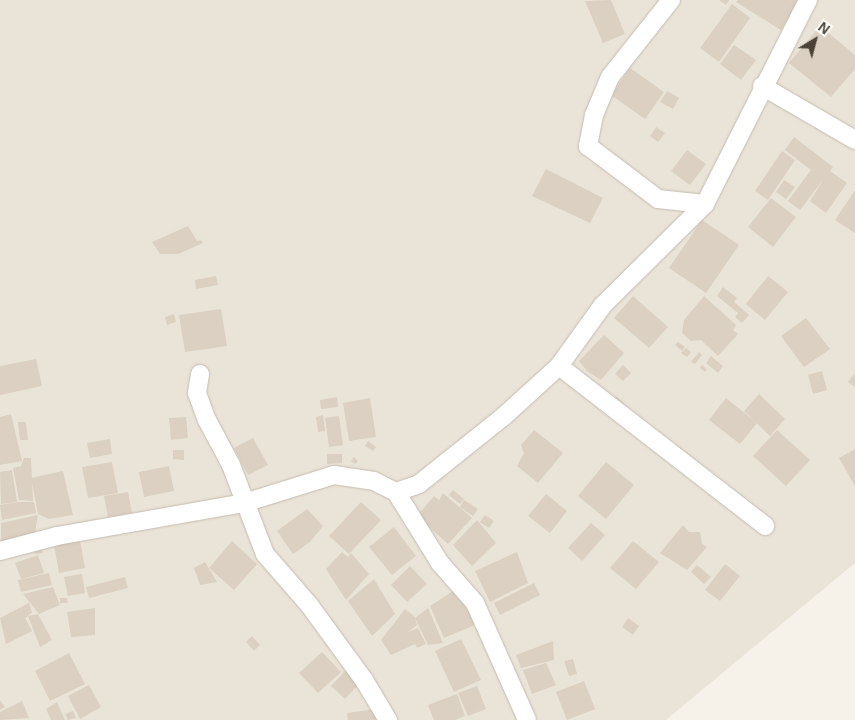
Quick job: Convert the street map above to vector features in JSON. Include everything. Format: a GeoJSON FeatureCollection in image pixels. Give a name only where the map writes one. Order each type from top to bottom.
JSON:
{"type":"FeatureCollection","features":[{"type":"Feature","properties":{"kind":"street"},"geometry":{"type":"LineString","coordinates":[[671,0],[610,77],[594,115],[588,146],[658,199],[705,204]]}},
{"type":"Feature","properties":{"kind":"street"},"geometry":{"type":"LineString","coordinates":[[396,492],[419,484],[503,417],[559,366],[603,305],[705,204],[762,86],[808,0]]}},
{"type":"Feature","properties":{"kind":"street"},"geometry":{"type":"LineString","coordinates":[[762,86],[855,140]]}},
{"type":"Feature","properties":{"kind":"street"},"geometry":{"type":"LineString","coordinates":[[559,366],[765,526]]}},
{"type":"Feature","properties":{"kind":"street"},"geometry":{"type":"LineString","coordinates":[[200,374],[197,393],[207,420],[231,465],[265,554],[310,606],[364,680],[388,720]]}},
{"type":"Feature","properties":{"kind":"street"},"geometry":{"type":"LineString","coordinates":[[0,551],[57,536],[244,503],[334,475],[374,481],[396,492],[440,563],[475,604],[527,720]]}},
{"type":"Feature","properties":{"kind":"shaded area"},"geometry":{"type":"Polygon","coordinates":[[[0,0],[855,0],[855,563],[666,720],[0,720],[0,0]]]}},
{"type":"Feature","properties":{"kind":"building"},"geometry":{"type":"Polygon","coordinates":[[[611,0],[625,34],[603,43],[585,1],[611,0]]]}},
{"type":"Feature","properties":{"kind":"building"},"geometry":{"type":"Polygon","coordinates":[[[719,0],[729,0],[726,5],[719,0]]]}},
{"type":"Feature","properties":{"kind":"building"},"geometry":{"type":"Polygon","coordinates":[[[738,0],[800,0],[781,30],[736,2],[738,0]]]}},
{"type":"Feature","properties":{"kind":"building"},"geometry":{"type":"Polygon","coordinates":[[[732,4],[750,18],[719,62],[700,48],[732,4]]]}},
{"type":"Feature","properties":{"kind":"building"},"geometry":{"type":"Polygon","coordinates":[[[820,26],[855,55],[855,69],[831,97],[789,63],[820,26]]]}},
{"type":"Feature","properties":{"kind":"building"},"geometry":{"type":"Polygon","coordinates":[[[734,45],[756,60],[741,80],[720,64],[734,45]]]}},
{"type":"Feature","properties":{"kind":"building"},"geometry":{"type":"Polygon","coordinates":[[[630,68],[664,92],[645,119],[611,95],[630,68]]]}},
{"type":"Feature","properties":{"kind":"building"},"geometry":{"type":"Polygon","coordinates":[[[667,91],[679,98],[673,109],[660,102],[667,91]]]}},
{"type":"Feature","properties":{"kind":"building"},"geometry":{"type":"Polygon","coordinates":[[[656,127],[665,133],[658,142],[650,136],[656,127]]]}},
{"type":"Feature","properties":{"kind":"building"},"geometry":{"type":"Polygon","coordinates":[[[794,137],[833,167],[830,171],[847,183],[826,213],[810,201],[823,180],[800,210],[788,201],[811,170],[785,150],[794,137]]]}},
{"type":"Feature","properties":{"kind":"building"},"geometry":{"type":"Polygon","coordinates":[[[687,150],[706,164],[690,185],[671,171],[687,150]]]}},
{"type":"Feature","properties":{"kind":"building"},"geometry":{"type":"Polygon","coordinates":[[[782,151],[795,160],[768,200],[755,191],[782,151]]]}},
{"type":"Feature","properties":{"kind":"building"},"geometry":{"type":"Polygon","coordinates":[[[546,169],[603,198],[590,223],[532,196],[546,169]]]}},
{"type":"Feature","properties":{"kind":"building"},"geometry":{"type":"Polygon","coordinates":[[[784,180],[795,187],[786,199],[776,192],[784,180]]]}},
{"type":"Feature","properties":{"kind":"building"},"geometry":{"type":"Polygon","coordinates":[[[855,190],[855,233],[835,220],[855,190]]]}},
{"type":"Feature","properties":{"kind":"building"},"geometry":{"type":"Polygon","coordinates":[[[771,198],[796,217],[773,247],[748,227],[771,198]]]}},
{"type":"Feature","properties":{"kind":"building"},"geometry":{"type":"Polygon","coordinates":[[[702,220],[739,245],[706,293],[669,268],[702,220]]]}},
{"type":"Feature","properties":{"kind":"building"},"geometry":{"type":"Polygon","coordinates":[[[188,226],[197,241],[201,240],[203,243],[178,254],[160,254],[152,242],[188,226]]]}},
{"type":"Feature","properties":{"kind":"building"},"geometry":{"type":"Polygon","coordinates":[[[216,276],[218,285],[196,289],[195,280],[216,276]]]}},
{"type":"Feature","properties":{"kind":"building"},"geometry":{"type":"Polygon","coordinates":[[[768,276],[788,292],[765,320],[746,304],[768,276]]]}},
{"type":"Feature","properties":{"kind":"building"},"geometry":{"type":"Polygon","coordinates":[[[723,287],[737,298],[734,302],[749,315],[742,323],[735,317],[738,313],[717,296],[723,287]]]}},
{"type":"Feature","properties":{"kind":"building"},"geometry":{"type":"Polygon","coordinates":[[[633,296],[668,327],[649,348],[614,318],[633,296]]]}},
{"type":"Feature","properties":{"kind":"building"},"geometry":{"type":"Polygon","coordinates":[[[704,296],[736,325],[733,330],[738,334],[718,356],[701,340],[691,341],[682,333],[684,320],[704,296]]]}},
{"type":"Feature","properties":{"kind":"building"},"geometry":{"type":"Polygon","coordinates":[[[221,309],[227,346],[185,352],[179,315],[221,309]]]}},
{"type":"Feature","properties":{"kind":"building"},"geometry":{"type":"Polygon","coordinates":[[[174,314],[176,322],[167,325],[165,317],[174,314]]]}},
{"type":"Feature","properties":{"kind":"building"},"geometry":{"type":"Polygon","coordinates":[[[806,318],[830,349],[804,367],[781,336],[806,318]]]}},
{"type":"Feature","properties":{"kind":"building"},"geometry":{"type":"Polygon","coordinates":[[[604,335],[624,353],[601,380],[587,371],[579,361],[604,335]]]}},
{"type":"Feature","properties":{"kind":"building"},"geometry":{"type":"Polygon","coordinates":[[[678,342],[685,347],[682,351],[675,345],[678,342]]]}},
{"type":"Feature","properties":{"kind":"building"},"geometry":{"type":"Polygon","coordinates":[[[686,348],[691,352],[687,357],[681,353],[686,348]]]}},
{"type":"Feature","properties":{"kind":"building"},"geometry":{"type":"Polygon","coordinates":[[[699,352],[702,355],[695,364],[691,362],[699,352]]]}},
{"type":"Feature","properties":{"kind":"building"},"geometry":{"type":"Polygon","coordinates":[[[711,356],[723,366],[718,373],[706,363],[711,356]]]}},
{"type":"Feature","properties":{"kind":"building"},"geometry":{"type":"Polygon","coordinates":[[[36,359],[42,386],[0,395],[0,366],[36,359]]]}},
{"type":"Feature","properties":{"kind":"building"},"geometry":{"type":"Polygon","coordinates":[[[623,365],[631,373],[623,381],[615,374],[623,365]]]}},
{"type":"Feature","properties":{"kind":"building"},"geometry":{"type":"Polygon","coordinates":[[[702,365],[707,369],[705,372],[700,368],[702,365]]]}},
{"type":"Feature","properties":{"kind":"building"},"geometry":{"type":"Polygon","coordinates":[[[822,371],[827,390],[813,394],[808,375],[822,371]]]}},
{"type":"Feature","properties":{"kind":"building"},"geometry":{"type":"Polygon","coordinates":[[[855,373],[855,387],[848,382],[855,373]]]}},
{"type":"Feature","properties":{"kind":"building"},"geometry":{"type":"Polygon","coordinates":[[[759,394],[785,419],[770,436],[744,411],[759,394]]]}},
{"type":"Feature","properties":{"kind":"building"},"geometry":{"type":"Polygon","coordinates":[[[616,396],[624,403],[621,407],[613,400],[616,396]]]}},
{"type":"Feature","properties":{"kind":"building"},"geometry":{"type":"Polygon","coordinates":[[[337,397],[338,407],[321,409],[320,400],[337,397]]]}},
{"type":"Feature","properties":{"kind":"building"},"geometry":{"type":"Polygon","coordinates":[[[370,398],[376,437],[349,441],[343,403],[370,398]]]}},
{"type":"Feature","properties":{"kind":"building"},"geometry":{"type":"Polygon","coordinates":[[[726,398],[757,423],[740,444],[709,420],[726,398]]]}},
{"type":"Feature","properties":{"kind":"building"},"geometry":{"type":"Polygon","coordinates":[[[11,414],[22,461],[0,465],[0,417],[11,414]]]}},
{"type":"Feature","properties":{"kind":"building"},"geometry":{"type":"Polygon","coordinates":[[[323,415],[325,431],[318,432],[316,417],[323,415]]]}},
{"type":"Feature","properties":{"kind":"building"},"geometry":{"type":"Polygon","coordinates":[[[339,416],[343,445],[329,447],[325,418],[339,416]]]}},
{"type":"Feature","properties":{"kind":"building"},"geometry":{"type":"Polygon","coordinates":[[[186,417],[188,438],[171,440],[169,418],[186,417]]]}},
{"type":"Feature","properties":{"kind":"building"},"geometry":{"type":"Polygon","coordinates":[[[18,422],[26,422],[28,440],[20,440],[18,422]]]}},
{"type":"Feature","properties":{"kind":"building"},"geometry":{"type":"Polygon","coordinates":[[[534,430],[563,453],[538,483],[517,466],[524,453],[521,445],[534,430]]]}},
{"type":"Feature","properties":{"kind":"building"},"geometry":{"type":"Polygon","coordinates":[[[777,430],[810,460],[786,486],[753,456],[777,430]]]}},
{"type":"Feature","properties":{"kind":"building"},"geometry":{"type":"Polygon","coordinates":[[[253,438],[268,465],[248,475],[234,448],[253,438]]]}},
{"type":"Feature","properties":{"kind":"building"},"geometry":{"type":"Polygon","coordinates":[[[110,439],[112,454],[90,458],[87,443],[110,439]]]}},
{"type":"Feature","properties":{"kind":"building"},"geometry":{"type":"Polygon","coordinates":[[[368,441],[376,447],[373,451],[365,446],[368,441]]]}},
{"type":"Feature","properties":{"kind":"building"},"geometry":{"type":"Polygon","coordinates":[[[855,449],[855,486],[839,458],[855,449]]]}},
{"type":"Feature","properties":{"kind":"building"},"geometry":{"type":"Polygon","coordinates":[[[173,450],[184,450],[184,460],[173,459],[173,450]]]}},
{"type":"Feature","properties":{"kind":"building"},"geometry":{"type":"Polygon","coordinates":[[[327,454],[342,454],[342,463],[327,464],[327,454]]]}},
{"type":"Feature","properties":{"kind":"building"},"geometry":{"type":"Polygon","coordinates":[[[354,457],[358,461],[355,464],[351,461],[354,457]]]}},
{"type":"Feature","properties":{"kind":"building"},"geometry":{"type":"Polygon","coordinates":[[[24,458],[31,458],[33,501],[19,500],[13,468],[21,466],[24,458]]]}},
{"type":"Feature","properties":{"kind":"building"},"geometry":{"type":"Polygon","coordinates":[[[112,462],[118,493],[88,498],[82,467],[112,462]]]}},
{"type":"Feature","properties":{"kind":"building"},"geometry":{"type":"Polygon","coordinates":[[[606,462],[634,485],[606,519],[578,496],[606,462]]]}},
{"type":"Feature","properties":{"kind":"building"},"geometry":{"type":"Polygon","coordinates":[[[169,466],[174,491],[144,497],[139,472],[169,466]]]}},
{"type":"Feature","properties":{"kind":"building"},"geometry":{"type":"Polygon","coordinates":[[[12,470],[17,502],[1,504],[0,472],[12,470]]]}},
{"type":"Feature","properties":{"kind":"building"},"geometry":{"type":"Polygon","coordinates":[[[63,471],[73,515],[49,519],[38,514],[31,478],[63,471]]]}},
{"type":"Feature","properties":{"kind":"building"},"geometry":{"type":"Polygon","coordinates":[[[453,490],[464,499],[460,504],[449,495],[453,490]]]}},
{"type":"Feature","properties":{"kind":"building"},"geometry":{"type":"Polygon","coordinates":[[[128,492],[132,513],[108,517],[104,496],[128,492]]]}},
{"type":"Feature","properties":{"kind":"building"},"geometry":{"type":"Polygon","coordinates":[[[443,493],[472,518],[448,544],[417,516],[434,496],[439,500],[443,493]]]}},
{"type":"Feature","properties":{"kind":"building"},"geometry":{"type":"Polygon","coordinates":[[[546,494],[567,511],[550,533],[528,516],[546,494]]]}},
{"type":"Feature","properties":{"kind":"building"},"geometry":{"type":"Polygon","coordinates":[[[464,500],[478,509],[473,516],[460,507],[464,500]]]}},
{"type":"Feature","properties":{"kind":"building"},"geometry":{"type":"Polygon","coordinates":[[[34,502],[36,513],[2,520],[0,505],[34,502]]]}},
{"type":"Feature","properties":{"kind":"building"},"geometry":{"type":"Polygon","coordinates":[[[361,502],[381,520],[349,554],[329,536],[361,502]]]}},
{"type":"Feature","properties":{"kind":"building"},"geometry":{"type":"Polygon","coordinates":[[[307,509],[323,526],[310,542],[293,554],[277,531],[307,509]]]}},
{"type":"Feature","properties":{"kind":"building"},"geometry":{"type":"Polygon","coordinates":[[[38,515],[34,538],[1,544],[1,523],[38,515]]]}},
{"type":"Feature","properties":{"kind":"building"},"geometry":{"type":"Polygon","coordinates":[[[485,515],[494,521],[489,528],[480,522],[485,515]]]}},
{"type":"Feature","properties":{"kind":"building"},"geometry":{"type":"Polygon","coordinates":[[[477,520],[496,543],[472,566],[453,545],[477,520]]]}},
{"type":"Feature","properties":{"kind":"building"},"geometry":{"type":"Polygon","coordinates":[[[591,523],[605,535],[582,561],[568,548],[591,523]]]}},
{"type":"Feature","properties":{"kind":"building"},"geometry":{"type":"Polygon","coordinates":[[[683,525],[689,532],[700,532],[702,544],[707,547],[687,570],[660,553],[683,525]]]}},
{"type":"Feature","properties":{"kind":"building"},"geometry":{"type":"Polygon","coordinates":[[[394,527],[416,556],[392,575],[369,547],[394,527]]]}},
{"type":"Feature","properties":{"kind":"building"},"geometry":{"type":"Polygon","coordinates":[[[80,541],[85,568],[59,573],[54,545],[80,541]]]}},
{"type":"Feature","properties":{"kind":"building"},"geometry":{"type":"Polygon","coordinates":[[[232,541],[257,564],[234,590],[209,568],[232,541]]]}},
{"type":"Feature","properties":{"kind":"building"},"geometry":{"type":"Polygon","coordinates":[[[633,541],[659,562],[636,589],[610,568],[633,541]]]}},
{"type":"Feature","properties":{"kind":"building"},"geometry":{"type":"Polygon","coordinates":[[[42,549],[43,553],[35,554],[34,551],[42,549]]]}},
{"type":"Feature","properties":{"kind":"building"},"geometry":{"type":"Polygon","coordinates":[[[342,552],[348,557],[351,553],[369,574],[346,600],[326,569],[342,552]]]}},
{"type":"Feature","properties":{"kind":"building"},"geometry":{"type":"Polygon","coordinates":[[[517,552],[528,583],[490,602],[475,571],[517,552]]]}},
{"type":"Feature","properties":{"kind":"building"},"geometry":{"type":"Polygon","coordinates":[[[38,555],[44,573],[21,579],[15,563],[38,555]]]}},
{"type":"Feature","properties":{"kind":"building"},"geometry":{"type":"Polygon","coordinates":[[[205,562],[217,582],[200,585],[194,568],[205,562]]]}},
{"type":"Feature","properties":{"kind":"building"},"geometry":{"type":"Polygon","coordinates":[[[725,564],[740,576],[720,601],[705,590],[725,564]]]}},
{"type":"Feature","properties":{"kind":"building"},"geometry":{"type":"Polygon","coordinates":[[[697,565],[711,577],[704,584],[691,572],[697,565]]]}},
{"type":"Feature","properties":{"kind":"building"},"geometry":{"type":"Polygon","coordinates":[[[410,566],[427,584],[407,602],[391,585],[410,566]]]}},
{"type":"Feature","properties":{"kind":"building"},"geometry":{"type":"Polygon","coordinates":[[[49,573],[52,585],[21,592],[18,580],[49,573]]]}},
{"type":"Feature","properties":{"kind":"building"},"geometry":{"type":"Polygon","coordinates":[[[82,574],[85,593],[68,596],[64,577],[82,574]]]}},
{"type":"Feature","properties":{"kind":"building"},"geometry":{"type":"Polygon","coordinates":[[[125,577],[128,588],[89,598],[86,587],[125,577]]]}},
{"type":"Feature","properties":{"kind":"building"},"geometry":{"type":"Polygon","coordinates":[[[374,579],[395,614],[372,636],[348,601],[374,579]]]}},
{"type":"Feature","properties":{"kind":"building"},"geometry":{"type":"Polygon","coordinates":[[[534,583],[540,595],[500,615],[494,603],[534,583]]]}},
{"type":"Feature","properties":{"kind":"building"},"geometry":{"type":"Polygon","coordinates":[[[53,587],[60,605],[39,614],[23,594],[53,587]]]}},
{"type":"Feature","properties":{"kind":"building"},"geometry":{"type":"Polygon","coordinates":[[[456,589],[475,625],[444,638],[430,606],[456,589]]]}},
{"type":"Feature","properties":{"kind":"building"},"geometry":{"type":"Polygon","coordinates":[[[60,598],[67,598],[68,603],[60,603],[60,598]]]}},
{"type":"Feature","properties":{"kind":"building"},"geometry":{"type":"Polygon","coordinates":[[[29,603],[32,613],[25,618],[32,631],[6,644],[0,618],[29,603]]]}},
{"type":"Feature","properties":{"kind":"building"},"geometry":{"type":"Polygon","coordinates":[[[95,608],[95,635],[71,637],[67,612],[95,608]]]}},
{"type":"Feature","properties":{"kind":"building"},"geometry":{"type":"Polygon","coordinates":[[[428,608],[443,643],[428,645],[415,618],[428,608]]]}},
{"type":"Feature","properties":{"kind":"building"},"geometry":{"type":"Polygon","coordinates":[[[405,609],[415,617],[417,625],[408,632],[418,628],[426,644],[417,648],[415,644],[391,655],[381,640],[405,609]]]}},
{"type":"Feature","properties":{"kind":"building"},"geometry":{"type":"Polygon","coordinates":[[[38,614],[52,640],[40,647],[28,616],[38,614]]]}},
{"type":"Feature","properties":{"kind":"building"},"geometry":{"type":"Polygon","coordinates":[[[628,618],[639,626],[633,635],[622,627],[628,618]]]}},
{"type":"Feature","properties":{"kind":"building"},"geometry":{"type":"Polygon","coordinates":[[[252,636],[260,645],[254,651],[246,642],[252,636]]]}},
{"type":"Feature","properties":{"kind":"building"},"geometry":{"type":"Polygon","coordinates":[[[461,639],[481,680],[454,692],[435,651],[461,639]]]}},
{"type":"Feature","properties":{"kind":"building"},"geometry":{"type":"Polygon","coordinates":[[[553,641],[554,660],[521,668],[516,655],[553,641]]]}},
{"type":"Feature","properties":{"kind":"building"},"geometry":{"type":"Polygon","coordinates":[[[322,652],[341,672],[318,693],[299,673],[322,652]]]}},
{"type":"Feature","properties":{"kind":"building"},"geometry":{"type":"Polygon","coordinates":[[[69,653],[85,684],[50,701],[35,671],[69,653]]]}},
{"type":"Feature","properties":{"kind":"building"},"geometry":{"type":"Polygon","coordinates":[[[573,659],[577,674],[569,676],[564,661],[573,659]]]}},
{"type":"Feature","properties":{"kind":"building"},"geometry":{"type":"Polygon","coordinates":[[[546,663],[556,685],[532,694],[523,670],[546,663]]]}},
{"type":"Feature","properties":{"kind":"building"},"geometry":{"type":"Polygon","coordinates":[[[346,670],[360,683],[345,699],[331,686],[346,670]]]}},
{"type":"Feature","properties":{"kind":"building"},"geometry":{"type":"Polygon","coordinates":[[[584,681],[595,709],[567,720],[556,692],[584,681]]]}},
{"type":"Feature","properties":{"kind":"building"},"geometry":{"type":"Polygon","coordinates":[[[89,685],[101,707],[80,719],[68,696],[89,685]]]}},
{"type":"Feature","properties":{"kind":"building"},"geometry":{"type":"Polygon","coordinates":[[[477,686],[486,709],[468,716],[458,693],[477,686]]]}},
{"type":"Feature","properties":{"kind":"building"},"geometry":{"type":"Polygon","coordinates":[[[457,694],[465,716],[455,720],[434,720],[428,705],[457,694]]]}},
{"type":"Feature","properties":{"kind":"building"},"geometry":{"type":"Polygon","coordinates":[[[0,700],[5,707],[0,710],[0,700]]]}},
{"type":"Feature","properties":{"kind":"building"},"geometry":{"type":"Polygon","coordinates":[[[22,701],[29,718],[0,720],[0,712],[22,701]]]}},
{"type":"Feature","properties":{"kind":"building"},"geometry":{"type":"Polygon","coordinates":[[[57,702],[65,720],[51,720],[46,709],[57,702]]]}},
{"type":"Feature","properties":{"kind":"building"},"geometry":{"type":"Polygon","coordinates":[[[376,709],[378,720],[348,720],[347,713],[376,709]]]}},
{"type":"Feature","properties":{"kind":"building"},"geometry":{"type":"Polygon","coordinates":[[[73,711],[76,718],[68,720],[65,714],[73,711]]]}}]}
